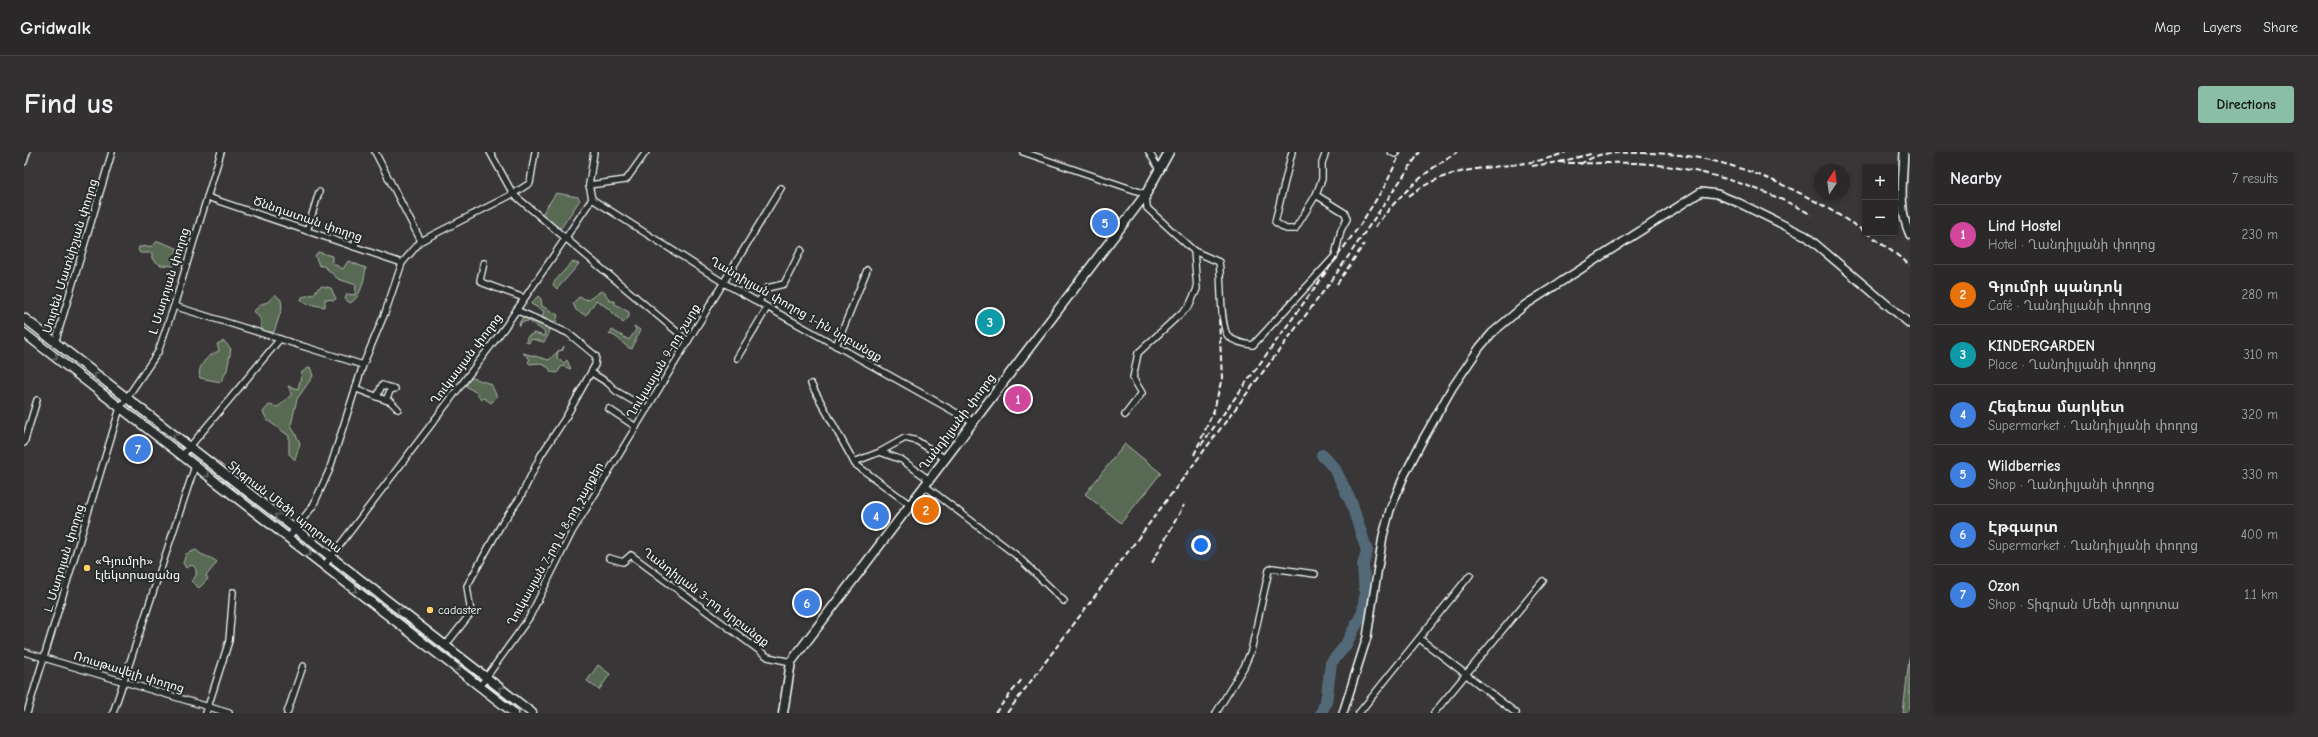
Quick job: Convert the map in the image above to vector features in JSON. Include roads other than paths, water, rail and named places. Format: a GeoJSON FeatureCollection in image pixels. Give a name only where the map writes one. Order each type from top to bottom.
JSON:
{"type":"FeatureCollection","features":[{"type":"Feature","properties":{"kind":"main road","name":"Ղանդիլյանի փողոց"},"geometry":{"type":"LineString","coordinates":[[783,713],[791,662],[909,504],[1146,194],[1169,152]]}},
{"type":"Feature","properties":{"kind":"main road","name":"Տիգրան Մեծի պողոտա"},"geometry":{"type":"LineString","coordinates":[[24,318],[189,448],[532,713]]}},
{"type":"Feature","properties":{"kind":"main road","name":"Տիգրան Մեծի պողոտա"},"geometry":{"type":"LineString","coordinates":[[24,333],[514,713]]}},
{"type":"Feature","properties":{"kind":"street"},"geometry":{"type":"LineString","coordinates":[[24,162],[27,152]]}},
{"type":"Feature","properties":{"kind":"street","name":"Սուրեն Մատնիշյան փողոց"},"geometry":{"type":"LineString","coordinates":[[55,343],[112,152]]}},
{"type":"Feature","properties":{"kind":"street","name":"Լ. Մադոյան փողոց"},"geometry":{"type":"LineString","coordinates":[[120,408],[158,352],[174,306],[221,152]]}},
{"type":"Feature","properties":{"kind":"street"},"geometry":{"type":"LineString","coordinates":[[375,152],[421,242]]}},
{"type":"Feature","properties":{"kind":"street"},"geometry":{"type":"LineString","coordinates":[[490,152],[513,194],[564,239],[688,341]]}},
{"type":"Feature","properties":{"kind":"street"},"geometry":{"type":"LineString","coordinates":[[288,538],[313,506],[318,496],[357,389],[363,365],[385,314],[402,263],[421,242],[513,194],[530,183],[535,152]]}},
{"type":"Feature","properties":{"kind":"street"},"geometry":{"type":"LineString","coordinates":[[592,199],[589,185],[594,152]]}},
{"type":"Feature","properties":{"kind":"street"},"geometry":{"type":"LineString","coordinates":[[589,185],[626,180],[646,152]]}},
{"type":"Feature","properties":{"kind":"street"},"geometry":{"type":"LineString","coordinates":[[1023,152],[1146,194],[1147,208],[1194,251],[1220,262],[1224,329],[1229,337],[1241,343],[1253,345],[1335,256],[1341,230],[1346,219],[1345,213],[1316,195]]}},
{"type":"Feature","properties":{"kind":"street"},"geometry":{"type":"LineString","coordinates":[[1149,152],[1159,169]]}},
{"type":"Feature","properties":{"kind":"street"},"geometry":{"type":"LineString","coordinates":[[1292,152],[1275,222],[1286,229],[1295,229],[1316,195],[1322,179],[1322,163],[1326,152]]}},
{"type":"Feature","properties":{"kind":"street"},"geometry":{"type":"LineString","coordinates":[[1390,152],[1394,154],[1396,152]]}},
{"type":"Feature","properties":{"kind":"street"},"geometry":{"type":"LineString","coordinates":[[1904,152],[1902,207],[1904,223],[1910,234]]}},
{"type":"Feature","properties":{"kind":"street","name":"Ղուկասյան 9-րդ շարք"},"geometry":{"type":"LineString","coordinates":[[620,450],[636,427],[781,188]]}},
{"type":"Feature","properties":{"kind":"street"},"geometry":{"type":"LineString","coordinates":[[307,231],[319,192]]}},
{"type":"Feature","properties":{"kind":"street"},"geometry":{"type":"LineString","coordinates":[[1343,713],[1367,637],[1383,536],[1390,510],[1404,476],[1452,388],[1480,347],[1503,322],[1525,305],[1701,192],[1717,194],[1732,200],[1806,236],[1910,324]]}},
{"type":"Feature","properties":{"kind":"street","name":"Ծննդատան փողոց"},"geometry":{"type":"LineString","coordinates":[[207,197],[402,263]]}},
{"type":"Feature","properties":{"kind":"street","name":"Ղուկասյան փողոց"},"geometry":{"type":"LineString","coordinates":[[324,566],[516,310],[592,199]]}},
{"type":"Feature","properties":{"kind":"street","name":"Ղանդիլյան փողոց 1-ին նրբանցք"},"geometry":{"type":"LineString","coordinates":[[592,199],[758,303],[972,422]]}},
{"type":"Feature","properties":{"kind":"street"},"geometry":{"type":"LineString","coordinates":[[355,247],[356,239]]}},
{"type":"Feature","properties":{"kind":"street"},"geometry":{"type":"LineString","coordinates":[[758,303],[767,288],[784,284],[801,250]]}},
{"type":"Feature","properties":{"kind":"street"},"geometry":{"type":"LineString","coordinates":[[1125,415],[1142,392],[1133,378],[1138,353],[1189,306],[1196,289],[1194,251]]}},
{"type":"Feature","properties":{"kind":"street"},"geometry":{"type":"LineString","coordinates":[[484,264],[480,280],[483,283],[524,298]]}},
{"type":"Feature","properties":{"kind":"street"},"geometry":{"type":"LineString","coordinates":[[836,346],[867,270]]}},
{"type":"Feature","properties":{"kind":"street"},"geometry":{"type":"LineString","coordinates":[[174,306],[363,365]]}},
{"type":"Feature","properties":{"kind":"street"},"geometry":{"type":"LineString","coordinates":[[738,358],[767,308]]}},
{"type":"Feature","properties":{"kind":"street"},"geometry":{"type":"LineString","coordinates":[[445,646],[471,613],[467,586],[501,525],[520,498],[541,455],[592,373],[596,356],[568,333],[516,310]]}},
{"type":"Feature","properties":{"kind":"street"},"geometry":{"type":"LineString","coordinates":[[182,456],[280,339]]}},
{"type":"Feature","properties":{"kind":"street"},"geometry":{"type":"LineString","coordinates":[[592,373],[608,382],[616,391],[647,408]]}},
{"type":"Feature","properties":{"kind":"street"},"geometry":{"type":"LineString","coordinates":[[811,384],[854,462],[909,504]]}},
{"type":"Feature","properties":{"kind":"street"},"geometry":{"type":"LineString","coordinates":[[377,397],[382,385],[393,389],[386,400]]}},
{"type":"Feature","properties":{"kind":"street"},"geometry":{"type":"LineString","coordinates":[[357,389],[386,400],[398,408]]}},
{"type":"Feature","properties":{"kind":"street"},"geometry":{"type":"LineString","coordinates":[[24,443],[37,400]]}},
{"type":"Feature","properties":{"kind":"street","name":"L. Մադոյան փողոց"},"geometry":{"type":"LineString","coordinates":[[27,713],[120,408]]}},
{"type":"Feature","properties":{"kind":"street"},"geometry":{"type":"LineString","coordinates":[[609,409],[636,427]]}},
{"type":"Feature","properties":{"kind":"street"},"geometry":{"type":"LineString","coordinates":[[854,462],[880,452],[905,438],[917,441],[944,458]]}},
{"type":"Feature","properties":{"kind":"street","name":"Ղուկասյան 7-րդ և 8-րդ շարքեր"},"geometry":{"type":"LineString","coordinates":[[480,686],[529,618],[572,532],[620,450]]}},
{"type":"Feature","properties":{"kind":"street"},"geometry":{"type":"LineString","coordinates":[[880,452],[902,460],[926,482],[1016,555],[1064,602]]}},
{"type":"Feature","properties":{"kind":"street"},"geometry":{"type":"LineString","coordinates":[[113,713],[122,681],[195,466]]}},
{"type":"Feature","properties":{"kind":"street","name":"Ղանդիլյան 3-րդ նրբանցք"},"geometry":{"type":"LineString","coordinates":[[609,558],[623,562],[631,555],[768,657],[791,662]]}},
{"type":"Feature","properties":{"kind":"street"},"geometry":{"type":"LineString","coordinates":[[1216,713],[1244,667],[1251,651],[1269,570],[1272,568],[1316,574]]}},
{"type":"Feature","properties":{"kind":"street"},"geometry":{"type":"LineString","coordinates":[[1359,713],[1470,575]]}},
{"type":"Feature","properties":{"kind":"street"},"geometry":{"type":"LineString","coordinates":[[1434,713],[1543,581]]}},
{"type":"Feature","properties":{"kind":"street"},"geometry":{"type":"LineString","coordinates":[[206,713],[229,641],[233,592]]}},
{"type":"Feature","properties":{"kind":"street"},"geometry":{"type":"LineString","coordinates":[[1420,639],[1516,713]]}},
{"type":"Feature","properties":{"kind":"street","name":"Ռուսթավելի փողոց"},"geometry":{"type":"LineString","coordinates":[[24,652],[229,713]]}},
{"type":"Feature","properties":{"kind":"street"},"geometry":{"type":"LineString","coordinates":[[287,713],[303,666]]}},
{"type":"Feature","properties":{"kind":"waterway"},"geometry":{"type":"LineString","coordinates":[[1321,713],[1326,702],[1331,663],[1345,646],[1363,612],[1365,595],[1363,565],[1367,551],[1351,502],[1335,469],[1322,455]]}},
{"type":"Feature","properties":{"kind":"railway"},"geometry":{"type":"LineString","coordinates":[[1201,445],[1360,225],[1386,184],[1401,152]]}},
{"type":"Feature","properties":{"kind":"railway"},"geometry":{"type":"LineString","coordinates":[[1007,713],[1332,280],[1420,152]]}},
{"type":"Feature","properties":{"kind":"railway"},"geometry":{"type":"LineString","coordinates":[[1375,227],[1412,185],[1445,159],[1457,152]]}},
{"type":"Feature","properties":{"kind":"railway"},"geometry":{"type":"LineString","coordinates":[[1409,196],[1428,184],[1447,175],[1526,163],[1546,159],[1566,152]]}},
{"type":"Feature","properties":{"kind":"railway"},"geometry":{"type":"LineString","coordinates":[[1580,164],[1604,154],[1622,153],[1682,155],[1718,162],[1786,186],[1819,203],[1881,243],[1910,265]]}},
{"type":"Feature","properties":{"kind":"railway"},"geometry":{"type":"LineString","coordinates":[[1532,166],[1559,162],[1591,154]]}},
{"type":"Feature","properties":{"kind":"railway"},"geometry":{"type":"LineString","coordinates":[[1559,162],[1639,163],[1713,175],[1774,196],[1812,215]]}},
{"type":"Feature","properties":{"kind":"railway"},"geometry":{"type":"LineString","coordinates":[[1337,284],[1364,244]]}},
{"type":"Feature","properties":{"kind":"railway"},"geometry":{"type":"LineString","coordinates":[[1194,455],[1214,410],[1222,378],[1219,318]]}},
{"type":"Feature","properties":{"kind":"railway"},"geometry":{"type":"LineString","coordinates":[[1152,563],[1184,505]]}},
{"type":"Feature","properties":{"kind":"railway"},"geometry":{"type":"LineString","coordinates":[[995,713],[1023,678]]}},
{"type":"Feature","properties":{"kind":"place","name":"Wildberries"},"geometry":{"type":"Point","coordinates":[1105,223]}},
{"type":"Feature","properties":{"kind":"place","name":"KINDERGARDEN"},"geometry":{"type":"Point","coordinates":[990,322]}},
{"type":"Feature","properties":{"kind":"place","name":"Lind Hostel"},"geometry":{"type":"Point","coordinates":[1018,399]}},
{"type":"Feature","properties":{"kind":"place","name":"Ozon"},"geometry":{"type":"Point","coordinates":[138,449]}},
{"type":"Feature","properties":{"kind":"place","name":"Գյումրի պանդոկ"},"geometry":{"type":"Point","coordinates":[926,510]}},
{"type":"Feature","properties":{"kind":"place","name":"Հեգեռա մարկետ"},"geometry":{"type":"Point","coordinates":[876,516]}},
{"type":"Feature","properties":{"kind":"place","name":"«Գյումրի» էլեկտրացանց"},"geometry":{"type":"Point","coordinates":[87,568]}},
{"type":"Feature","properties":{"kind":"place","name":"Էթգարտ"},"geometry":{"type":"Point","coordinates":[807,603]}},
{"type":"Feature","properties":{"kind":"place","name":"cadaster"},"geometry":{"type":"Point","coordinates":[430,610]}}]}
